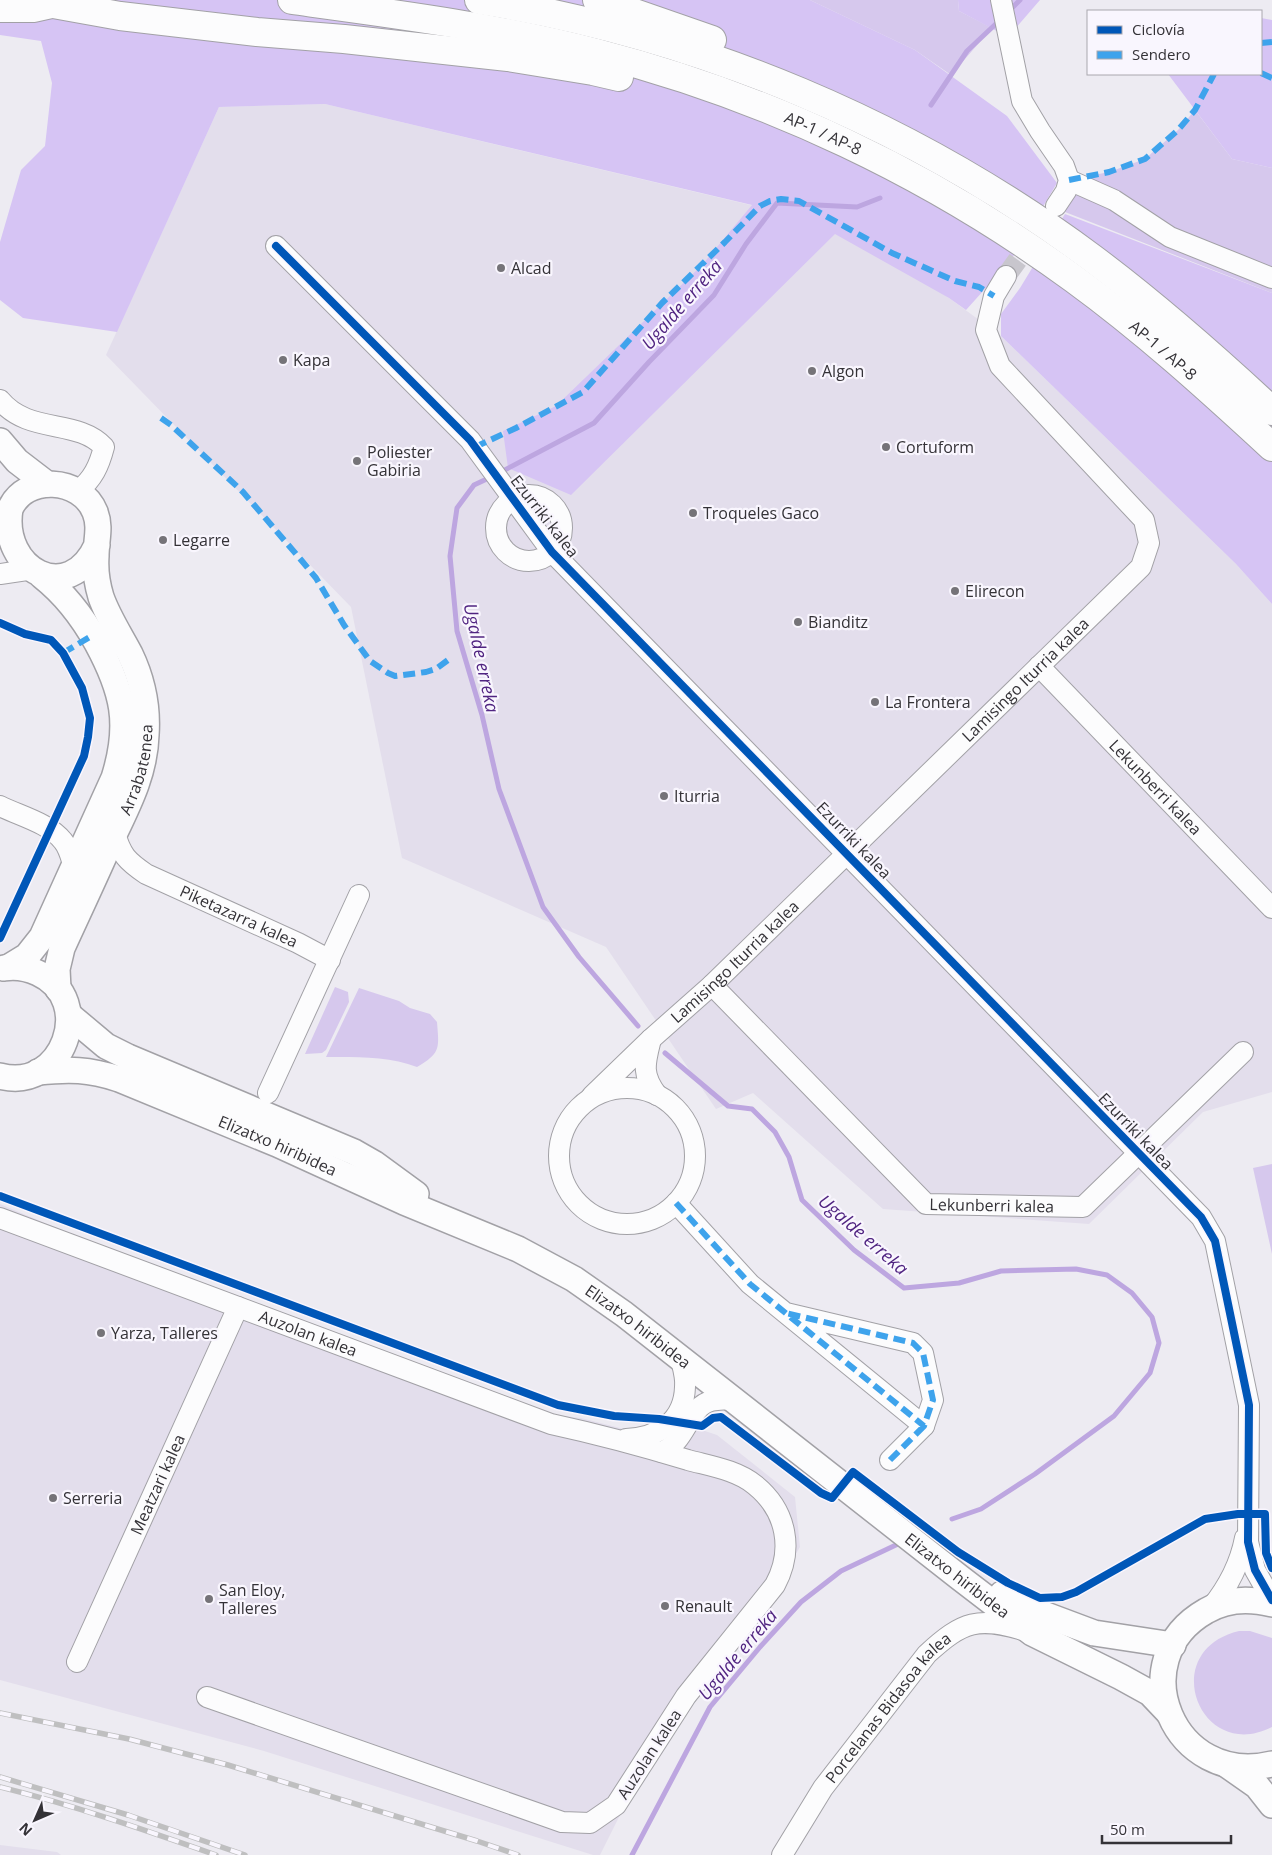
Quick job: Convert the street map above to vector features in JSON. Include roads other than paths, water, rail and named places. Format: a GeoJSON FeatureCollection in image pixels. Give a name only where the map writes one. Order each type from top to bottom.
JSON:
{"type":"FeatureCollection","features":[{"type":"Feature","properties":{"kind":"highway","name":"AP-1 / AP-8"},"geometry":{"type":"LineString","coordinates":[[292,0],[483,27],[596,52],[730,94],[824,132],[927,185],[1013,237],[1074,278],[1165,350],[1272,447]]}},
{"type":"Feature","properties":{"kind":"highway","name":"AP-1 / AP-8"},"geometry":{"type":"LineString","coordinates":[[479,0],[549,13],[645,38],[738,68],[790,88],[863,121],[933,157],[993,191],[1043,223],[1138,293],[1220,363],[1272,411]]}},
{"type":"Feature","properties":{"kind":"highway"},"geometry":{"type":"LineString","coordinates":[[597,0],[700,35],[767,62],[790,88]]}},
{"type":"Feature","properties":{"kind":"highway"},"geometry":{"type":"LineString","coordinates":[[0,8],[33,8],[42,2],[130,17],[257,32],[344,39],[508,57],[592,71],[662,88],[707,101],[796,132],[824,132]]}},
{"type":"Feature","properties":{"kind":"main road"},"geometry":{"type":"LineString","coordinates":[[0,441],[17,460],[47,484]]}},
{"type":"Feature","properties":{"kind":"main road"},"geometry":{"type":"LineString","coordinates":[[4,534],[11,506],[21,495],[33,487],[58,484],[78,491]]}},
{"type":"Feature","properties":{"kind":"main road","name":"Arrabatenea"},"geometry":{"type":"LineString","coordinates":[[0,488],[4,534],[10,551],[17,562],[62,593],[79,612],[111,668],[122,702],[123,740],[120,759],[59,958],[58,989]]}},
{"type":"Feature","properties":{"kind":"main road","name":"Arrabatenea"},"geometry":{"type":"LineString","coordinates":[[34,573],[53,577],[65,576],[75,571],[88,560],[96,544],[99,532],[98,520],[94,509],[78,491]]}},
{"type":"Feature","properties":{"kind":"main road","name":"Arrabatenea"},"geometry":{"type":"LineString","coordinates":[[4,968],[27,956],[36,948],[84,872],[115,833],[137,784],[142,768],[145,751],[146,717],[141,685],[137,670],[101,598],[96,571],[96,544]]}},
{"type":"Feature","properties":{"kind":"main road"},"geometry":{"type":"LineString","coordinates":[[4,968],[20,967],[36,972],[51,981],[65,1001],[68,1014],[69,1028],[66,1042],[54,1059],[14,1079]]}},
{"type":"Feature","properties":{"kind":"main road","name":"Elizatxo hiribidea"},"geometry":{"type":"LineString","coordinates":[[68,1014],[106,1046],[354,1152],[374,1164],[410,1191],[479,1223],[522,1240],[579,1272],[629,1306],[964,1570],[1022,1606],[1094,1633],[1173,1645]]}},
{"type":"Feature","properties":{"kind":"main road","name":"Elizatxo hiribidea"},"geometry":{"type":"LineString","coordinates":[[14,1079],[80,1070],[99,1072],[268,1141],[404,1202],[518,1249],[546,1263],[599,1296],[1032,1633],[1150,1693],[1168,1712]]}},
{"type":"Feature","properties":{"kind":"main road"},"geometry":{"type":"LineString","coordinates":[[1272,1604],[1244,1600],[1227,1602],[1212,1608],[1189,1623],[1173,1645],[1164,1671],[1164,1699],[1175,1727],[1191,1746],[1211,1760],[1227,1766],[1257,1786],[1272,1804]]}},
{"type":"Feature","properties":{"kind":"main road"},"geometry":{"type":"LineString","coordinates":[[1227,1766],[1243,1768],[1272,1764]]}},
{"type":"Feature","properties":{"kind":"street"},"geometry":{"type":"LineString","coordinates":[[1001,0],[1022,101],[1064,166],[1069,180],[1066,191],[1056,206]]}},
{"type":"Feature","properties":{"kind":"street"},"geometry":{"type":"LineString","coordinates":[[1069,180],[1114,200],[1170,238],[1272,278]]}},
{"type":"Feature","properties":{"kind":"street","name":"Ezurriki kalea"},"geometry":{"type":"LineString","coordinates":[[276,246],[470,440],[552,552],[1201,1217],[1215,1241],[1249,1404],[1247,1528]]}},
{"type":"Feature","properties":{"kind":"street","name":"Lamisingo Iturria kalea"},"geometry":{"type":"LineString","coordinates":[[591,1096],[712,985],[1141,567],[1149,543],[1144,520],[1000,366],[986,330],[994,296],[1006,276]]}},
{"type":"Feature","properties":{"kind":"street"},"geometry":{"type":"LineString","coordinates":[[0,400],[20,416],[40,424],[83,432],[97,440],[104,447],[95,474],[78,491]]}},
{"type":"Feature","properties":{"kind":"street"},"geometry":{"type":"LineString","coordinates":[[535,495],[556,508],[560,517],[562,531],[558,543],[552,552],[544,558],[527,560],[509,554],[500,542],[497,530],[499,516],[503,508],[514,499],[535,495]]}},
{"type":"Feature","properties":{"kind":"street"},"geometry":{"type":"LineString","coordinates":[[0,574],[34,573]]}},
{"type":"Feature","properties":{"kind":"street","name":"Lekunberri kalea"},"geometry":{"type":"LineString","coordinates":[[1039,666],[1272,908]]}},
{"type":"Feature","properties":{"kind":"street"},"geometry":{"type":"LineString","coordinates":[[0,806],[50,830],[63,841],[84,872]]}},
{"type":"Feature","properties":{"kind":"street","name":"Piketazarra kalea"},"geometry":{"type":"LineString","coordinates":[[115,833],[119,850],[127,861],[146,874],[298,943],[330,960]]}},
{"type":"Feature","properties":{"kind":"street","name":"Piketazarra kalea"},"geometry":{"type":"LineString","coordinates":[[84,872],[123,869],[146,874]]}},
{"type":"Feature","properties":{"kind":"street"},"geometry":{"type":"LineString","coordinates":[[268,1093],[359,896]]}},
{"type":"Feature","properties":{"kind":"street","name":"Lekunberri kalea"},"geometry":{"type":"LineString","coordinates":[[712,985],[926,1204],[1083,1207],[1243,1052]]}},
{"type":"Feature","properties":{"kind":"street"},"geometry":{"type":"LineString","coordinates":[[651,1040],[645,1062],[645,1076],[657,1095]]}},
{"type":"Feature","properties":{"kind":"street"},"geometry":{"type":"LineString","coordinates":[[630,1088],[657,1095],[673,1105],[685,1120],[694,1142],[695,1166],[681,1198],[664,1214],[634,1224],[610,1222],[584,1209],[568,1191],[562,1178],[558,1154],[563,1131],[591,1096],[630,1088]]}},
{"type":"Feature","properties":{"kind":"street"},"geometry":{"type":"LineString","coordinates":[[676,1203],[750,1284],[924,1426]]}},
{"type":"Feature","properties":{"kind":"street","name":"Auzolan kalea"},"geometry":{"type":"LineString","coordinates":[[0,1218],[550,1424],[617,1439],[743,1477],[755,1485],[773,1505],[782,1523],[786,1542],[786,1555],[782,1572],[766,1597],[686,1696],[616,1805],[590,1823],[562,1822],[207,1697]]}},
{"type":"Feature","properties":{"kind":"street","name":"Meatzari kalea"},"geometry":{"type":"LineString","coordinates":[[77,1662],[238,1307]]}},
{"type":"Feature","properties":{"kind":"street"},"geometry":{"type":"LineString","coordinates":[[786,1313],[913,1343],[923,1353],[933,1400],[924,1426],[890,1460]]}},
{"type":"Feature","properties":{"kind":"street","name":"Auzolan kalea"},"geometry":{"type":"LineString","coordinates":[[675,1429],[677,1412],[685,1394],[686,1384],[681,1360]]}},
{"type":"Feature","properties":{"kind":"street","name":"Auzolan kalea"},"geometry":{"type":"LineString","coordinates":[[662,1452],[656,1442],[658,1436],[675,1429],[710,1401],[732,1399]]}},
{"type":"Feature","properties":{"kind":"street"},"geometry":{"type":"LineString","coordinates":[[675,1429],[706,1465]]}},
{"type":"Feature","properties":{"kind":"street","name":"Auzolan kalea"},"geometry":{"type":"LineString","coordinates":[[617,1439],[651,1436],[675,1429]]}},
{"type":"Feature","properties":{"kind":"street"},"geometry":{"type":"LineString","coordinates":[[1247,1528],[1250,1556],[1254,1570],[1272,1600]]}},
{"type":"Feature","properties":{"kind":"street"},"geometry":{"type":"LineString","coordinates":[[1212,1608],[1235,1571],[1247,1528]]}},
{"type":"Feature","properties":{"kind":"street","name":"Porcelanas Bidasoa kalea"},"geometry":{"type":"LineString","coordinates":[[782,1855],[823,1788],[927,1654],[946,1636],[965,1626],[984,1622],[1007,1625],[1032,1633]]}},
{"type":"Feature","properties":{"kind":"waterway","name":"Ugalde erreka"},"geometry":{"type":"LineString","coordinates":[[1008,12],[1020,0]]}},
{"type":"Feature","properties":{"kind":"waterway","name":"Ugalde erreka"},"geometry":{"type":"LineString","coordinates":[[931,105],[967,51],[1000,20]]}},
{"type":"Feature","properties":{"kind":"waterway","name":"Ugalde erreka"},"geometry":{"type":"LineString","coordinates":[[499,473],[594,423],[649,362],[714,295],[746,244],[777,203],[857,207],[880,198]]}},
{"type":"Feature","properties":{"kind":"waterway","name":"Ugalde erreka"},"geometry":{"type":"LineString","coordinates":[[491,477],[474,485],[457,508],[450,556],[457,631],[482,715],[499,789],[543,907],[579,957],[638,1026]]}},
{"type":"Feature","properties":{"kind":"waterway","name":"Ugalde erreka"},"geometry":{"type":"LineString","coordinates":[[665,1053],[728,1106],[752,1109],[775,1132],[789,1157],[802,1200],[854,1250],[904,1288],[959,1283],[1001,1271],[1076,1269],[1107,1275],[1132,1293],[1152,1317],[1159,1343],[1150,1373],[1114,1416],[1035,1474],[981,1509],[952,1519]]}},
{"type":"Feature","properties":{"kind":"waterway","name":"Ugalde erreka"},"geometry":{"type":"LineString","coordinates":[[632,1855],[710,1707],[760,1647],[801,1602],[841,1571],[898,1544]]}},
{"type":"Feature","properties":{"kind":"tunnel"},"geometry":{"type":"LineString","coordinates":[[1006,276],[1035,236]]}},
{"type":"Feature","properties":{"kind":"railway"},"geometry":{"type":"LineString","coordinates":[[0,1713],[129,1739],[228,1765],[518,1855]]}},
{"type":"Feature","properties":{"kind":"railway"},"geometry":{"type":"LineString","coordinates":[[0,1777],[128,1815],[245,1855]]}},
{"type":"Feature","properties":{"kind":"railway"},"geometry":{"type":"LineString","coordinates":[[0,1787],[82,1810],[216,1855]]}},
{"type":"Feature","properties":{"kind":"place","name":"Alcad"},"geometry":{"type":"Point","coordinates":[501,268]}},
{"type":"Feature","properties":{"kind":"place","name":"Kapa"},"geometry":{"type":"Point","coordinates":[283,360]}},
{"type":"Feature","properties":{"kind":"place","name":"Algon"},"geometry":{"type":"Point","coordinates":[812,371]}},
{"type":"Feature","properties":{"kind":"place","name":"Cortuform"},"geometry":{"type":"Point","coordinates":[886,447]}},
{"type":"Feature","properties":{"kind":"place","name":"Poliester Gabiria"},"geometry":{"type":"Point","coordinates":[357,461]}},
{"type":"Feature","properties":{"kind":"place","name":"Troqueles Gaco"},"geometry":{"type":"Point","coordinates":[693,513]}},
{"type":"Feature","properties":{"kind":"place","name":"Legarre"},"geometry":{"type":"Point","coordinates":[163,540]}},
{"type":"Feature","properties":{"kind":"place","name":"Elirecon"},"geometry":{"type":"Point","coordinates":[955,591]}},
{"type":"Feature","properties":{"kind":"place","name":"Bianditz"},"geometry":{"type":"Point","coordinates":[798,622]}},
{"type":"Feature","properties":{"kind":"place","name":"La Frontera"},"geometry":{"type":"Point","coordinates":[875,702]}},
{"type":"Feature","properties":{"kind":"place","name":"Iturria"},"geometry":{"type":"Point","coordinates":[664,796]}},
{"type":"Feature","properties":{"kind":"place","name":"Yarza, Talleres"},"geometry":{"type":"Point","coordinates":[101,1333]}},
{"type":"Feature","properties":{"kind":"place","name":"Serreria"},"geometry":{"type":"Point","coordinates":[53,1498]}},
{"type":"Feature","properties":{"kind":"place","name":"San Eloy, Talleres"},"geometry":{"type":"Point","coordinates":[209,1599]}},
{"type":"Feature","properties":{"kind":"place","name":"Renault"},"geometry":{"type":"Point","coordinates":[665,1606]}}]}
